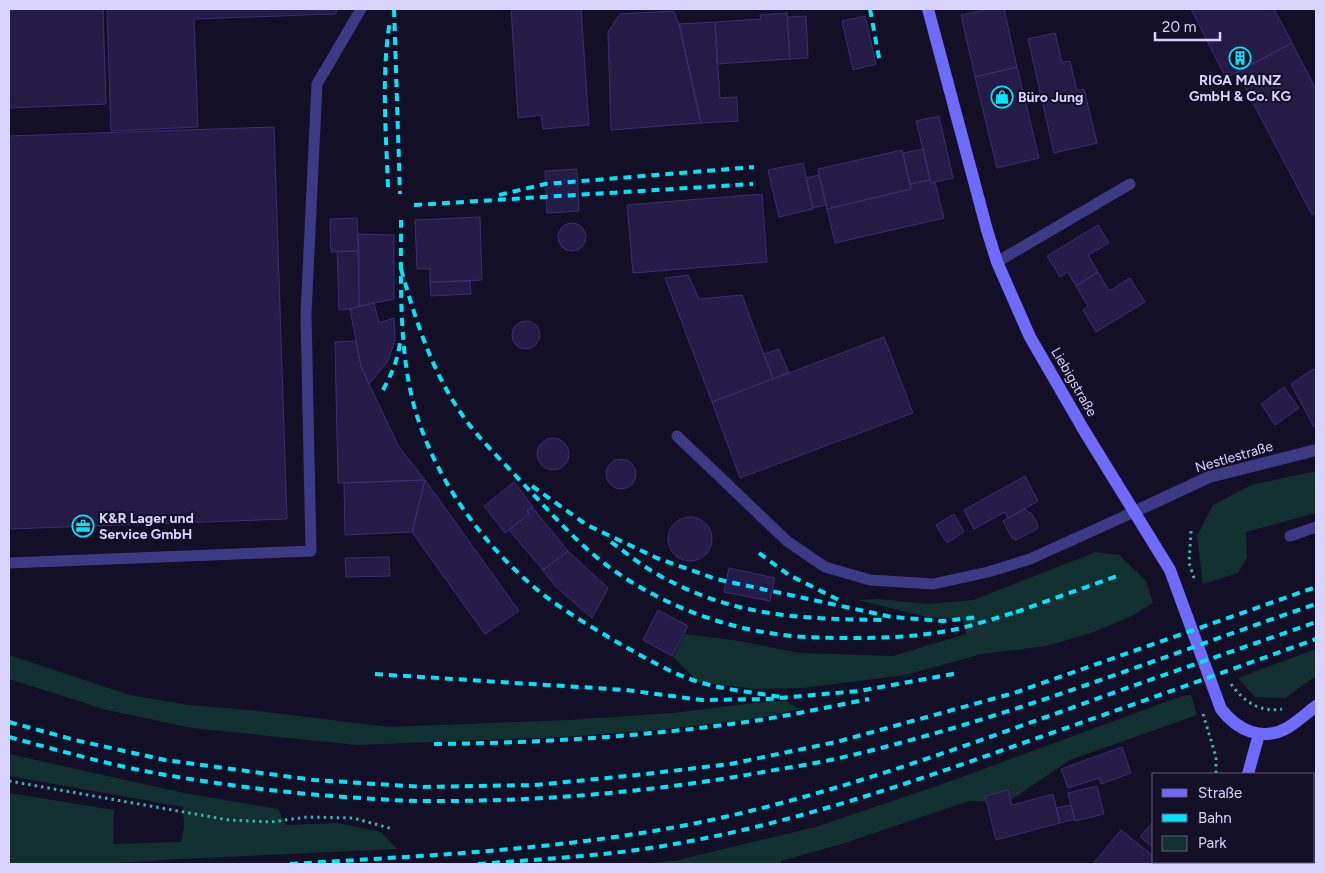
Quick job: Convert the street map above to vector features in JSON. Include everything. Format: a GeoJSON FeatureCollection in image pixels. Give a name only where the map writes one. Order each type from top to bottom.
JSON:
{"type":"FeatureCollection","features":[{"type":"Feature","properties":{"kind":"street","name":"Liebigstraße"},"geometry":{"type":"LineString","coordinates":[[928,9],[986,230],[997,262],[1030,337],[1085,432],[1170,570],[1221,709],[1228,719],[1237,726],[1259,734]]}},
{"type":"Feature","properties":{"kind":"street","name":"Nestlestraße"},"geometry":{"type":"LineString","coordinates":[[1134,512],[1209,477],[1316,450]]}},
{"type":"Feature","properties":{"kind":"street"},"geometry":{"type":"LineString","coordinates":[[1248,773],[1259,734],[1269,734],[1288,728],[1316,706]]}},
{"type":"Feature","properties":{"kind":"lane"},"geometry":{"type":"LineString","coordinates":[[9,563],[311,551],[306,314],[316,84],[361,9]]}},
{"type":"Feature","properties":{"kind":"lane"},"geometry":{"type":"LineString","coordinates":[[997,262],[1130,184]]}},
{"type":"Feature","properties":{"kind":"lane"},"geometry":{"type":"LineString","coordinates":[[677,436],[787,541],[825,567],[870,580],[933,584],[988,572],[1030,559],[1134,512]]}},
{"type":"Feature","properties":{"kind":"lane"},"geometry":{"type":"LineString","coordinates":[[1290,536],[1316,527]]}},
{"type":"Feature","properties":{"kind":"path"},"geometry":{"type":"LineString","coordinates":[[1190,531],[1189,563],[1196,584]]}},
{"type":"Feature","properties":{"kind":"path"},"geometry":{"type":"LineString","coordinates":[[1230,681],[1238,694],[1259,709],[1274,711],[1291,708]]}},
{"type":"Feature","properties":{"kind":"path"},"geometry":{"type":"LineString","coordinates":[[1204,717],[1216,757],[1216,773]]}},
{"type":"Feature","properties":{"kind":"path"},"geometry":{"type":"LineString","coordinates":[[9,781],[229,820],[271,822],[307,817],[353,818],[393,829]]}},
{"type":"Feature","properties":{"kind":"green space"},"geometry":{"type":"Polygon","coordinates":[[[1316,471],[1316,513],[1246,532],[1247,558],[1238,573],[1203,584],[1197,536],[1213,505],[1251,485],[1316,471]]]}},
{"type":"Feature","properties":{"kind":"green space"},"geometry":{"type":"Polygon","coordinates":[[[1096,552],[1119,555],[1146,581],[1153,603],[1130,617],[1091,633],[1046,646],[982,654],[905,675],[803,688],[755,689],[698,682],[673,657],[685,634],[739,641],[799,653],[893,656],[966,634],[963,619],[927,617],[857,600],[879,599],[928,604],[973,600],[1096,552]]]}},
{"type":"Feature","properties":{"kind":"green space"},"geometry":{"type":"Polygon","coordinates":[[[1316,649],[1316,676],[1285,698],[1255,697],[1238,678],[1316,649]]]}},
{"type":"Feature","properties":{"kind":"green space"},"geometry":{"type":"Polygon","coordinates":[[[9,655],[130,695],[189,705],[258,711],[388,727],[569,720],[672,713],[785,701],[800,709],[759,718],[659,730],[561,737],[357,745],[192,728],[107,710],[9,679],[9,655]]]}},
{"type":"Feature","properties":{"kind":"green space"},"geometry":{"type":"Polygon","coordinates":[[[1191,695],[1197,715],[1070,760],[1008,802],[969,801],[845,843],[781,861],[781,864],[639,864],[674,861],[819,826],[951,781],[1182,696],[1191,695]]]}},
{"type":"Feature","properties":{"kind":"green space"},"geometry":{"type":"Polygon","coordinates":[[[9,754],[184,793],[278,809],[286,825],[338,823],[381,832],[397,849],[103,864],[9,864],[9,793],[114,810],[113,844],[181,842],[184,827],[183,807],[9,776],[9,754]]]}},
{"type":"Feature","properties":{"kind":"building"},"geometry":{"type":"Polygon","coordinates":[[[9,9],[103,9],[106,104],[9,108],[9,9]]]}},
{"type":"Feature","properties":{"kind":"building"},"geometry":{"type":"Polygon","coordinates":[[[107,9],[338,9],[335,14],[194,19],[198,127],[111,131],[107,9]]]}},
{"type":"Feature","properties":{"kind":"building"},"geometry":{"type":"Polygon","coordinates":[[[511,9],[581,9],[589,125],[543,129],[541,115],[518,118],[511,9]]]}},
{"type":"Feature","properties":{"kind":"building"},"geometry":{"type":"Polygon","coordinates":[[[989,9],[1004,9],[1017,67],[975,77],[961,15],[989,9]]]}},
{"type":"Feature","properties":{"kind":"building","name":"RIGA MAINZ GmbH & Co. KG"},"geometry":{"type":"Polygon","coordinates":[[[1191,9],[1274,9],[1292,43],[1226,78],[1191,9]]]}},
{"type":"Feature","properties":{"kind":"building"},"geometry":{"type":"Polygon","coordinates":[[[674,11],[679,24],[701,123],[611,130],[608,32],[620,14],[674,11]]]}},
{"type":"Feature","properties":{"kind":"building"},"geometry":{"type":"Polygon","coordinates":[[[787,13],[790,59],[717,64],[715,22],[761,19],[760,15],[787,13]]]}},
{"type":"Feature","properties":{"kind":"building"},"geometry":{"type":"Polygon","coordinates":[[[806,16],[808,58],[790,59],[787,17],[806,16]]]}},
{"type":"Feature","properties":{"kind":"building"},"geometry":{"type":"Polygon","coordinates":[[[865,16],[876,64],[853,70],[842,21],[865,16]]]}},
{"type":"Feature","properties":{"kind":"building"},"geometry":{"type":"Polygon","coordinates":[[[715,22],[720,98],[737,97],[738,121],[701,123],[679,24],[715,22]]]}},
{"type":"Feature","properties":{"kind":"building"},"geometry":{"type":"Polygon","coordinates":[[[1055,33],[1062,62],[1070,61],[1077,91],[1084,89],[1097,143],[1054,153],[1028,39],[1055,33]]]}},
{"type":"Feature","properties":{"kind":"building"},"geometry":{"type":"Polygon","coordinates":[[[1292,43],[1316,89],[1316,212],[1312,215],[1237,72],[1292,43]]]}},
{"type":"Feature","properties":{"kind":"building"},"geometry":{"type":"Polygon","coordinates":[[[1017,67],[1039,158],[997,168],[975,77],[1017,67]]]}},
{"type":"Feature","properties":{"kind":"building"},"geometry":{"type":"Polygon","coordinates":[[[939,116],[953,178],[931,183],[916,121],[939,116]]]}},
{"type":"Feature","properties":{"kind":"building"},"geometry":{"type":"Polygon","coordinates":[[[274,127],[287,519],[9,529],[9,136],[274,127]]]}},
{"type":"Feature","properties":{"kind":"building"},"geometry":{"type":"Polygon","coordinates":[[[923,149],[930,180],[910,184],[903,153],[923,149]]]}},
{"type":"Feature","properties":{"kind":"building"},"geometry":{"type":"Polygon","coordinates":[[[902,150],[911,189],[827,209],[818,169],[902,150]]]}},
{"type":"Feature","properties":{"kind":"building"},"geometry":{"type":"Polygon","coordinates":[[[803,163],[813,209],[779,217],[768,170],[803,163]]]}},
{"type":"Feature","properties":{"kind":"building"},"geometry":{"type":"Polygon","coordinates":[[[577,169],[579,211],[547,213],[545,171],[577,169]]]}},
{"type":"Feature","properties":{"kind":"building"},"geometry":{"type":"Polygon","coordinates":[[[819,175],[826,205],[813,208],[806,178],[819,175]]]}},
{"type":"Feature","properties":{"kind":"building"},"geometry":{"type":"Polygon","coordinates":[[[930,180],[931,183],[935,182],[944,218],[835,243],[827,209],[911,189],[910,184],[930,180]]]}},
{"type":"Feature","properties":{"kind":"building"},"geometry":{"type":"Polygon","coordinates":[[[762,194],[767,262],[633,273],[627,205],[762,194]]]}},
{"type":"Feature","properties":{"kind":"building"},"geometry":{"type":"Polygon","coordinates":[[[480,217],[482,280],[430,282],[430,269],[417,269],[415,220],[480,217]]]}},
{"type":"Feature","properties":{"kind":"building"},"geometry":{"type":"Polygon","coordinates":[[[357,218],[359,251],[331,252],[330,219],[357,218]]]}},
{"type":"Feature","properties":{"kind":"building"},"geometry":{"type":"Polygon","coordinates":[[[572,223],[582,227],[586,237],[582,247],[572,251],[562,247],[558,237],[562,227],[572,223]]]}},
{"type":"Feature","properties":{"kind":"building"},"geometry":{"type":"Polygon","coordinates":[[[1098,225],[1109,243],[1088,255],[1098,272],[1076,286],[1068,272],[1060,277],[1047,256],[1098,225]]]}},
{"type":"Feature","properties":{"kind":"building"},"geometry":{"type":"Polygon","coordinates":[[[358,234],[394,235],[394,299],[359,306],[358,234]]]}},
{"type":"Feature","properties":{"kind":"building"},"geometry":{"type":"Polygon","coordinates":[[[337,251],[359,251],[359,306],[350,309],[339,310],[337,251]]]}},
{"type":"Feature","properties":{"kind":"building"},"geometry":{"type":"Polygon","coordinates":[[[1098,272],[1109,291],[1130,278],[1145,302],[1096,332],[1083,310],[1088,306],[1076,286],[1098,272]]]}},
{"type":"Feature","properties":{"kind":"building"},"geometry":{"type":"Polygon","coordinates":[[[688,275],[699,299],[742,295],[773,379],[712,402],[665,278],[688,275]]]}},
{"type":"Feature","properties":{"kind":"building"},"geometry":{"type":"Polygon","coordinates":[[[470,281],[471,294],[431,296],[430,282],[470,281]]]}},
{"type":"Feature","properties":{"kind":"building"},"geometry":{"type":"Polygon","coordinates":[[[374,303],[379,323],[394,318],[395,340],[388,361],[369,384],[361,367],[350,309],[374,303]]]}},
{"type":"Feature","properties":{"kind":"building"},"geometry":{"type":"Polygon","coordinates":[[[526,321],[536,325],[540,335],[536,345],[526,349],[516,345],[512,335],[516,325],[526,321]]]}},
{"type":"Feature","properties":{"kind":"building"},"geometry":{"type":"Polygon","coordinates":[[[884,337],[913,413],[740,478],[712,402],[884,337]]]}},
{"type":"Feature","properties":{"kind":"building"},"geometry":{"type":"Polygon","coordinates":[[[356,341],[361,367],[399,447],[425,480],[338,483],[335,342],[356,341]]]}},
{"type":"Feature","properties":{"kind":"building"},"geometry":{"type":"Polygon","coordinates":[[[779,349],[789,373],[773,379],[764,354],[779,349]]]}},
{"type":"Feature","properties":{"kind":"building"},"geometry":{"type":"Polygon","coordinates":[[[1313,369],[1316,372],[1316,426],[1314,427],[1291,384],[1313,369]]]}},
{"type":"Feature","properties":{"kind":"building"},"geometry":{"type":"Polygon","coordinates":[[[1284,387],[1299,408],[1275,425],[1261,404],[1284,387]]]}},
{"type":"Feature","properties":{"kind":"building"},"geometry":{"type":"Polygon","coordinates":[[[553,438],[559,439],[564,443],[568,448],[568,460],[564,465],[559,469],[553,470],[547,469],[542,465],[538,460],[537,454],[538,448],[542,443],[547,439],[553,438]]]}},
{"type":"Feature","properties":{"kind":"building"},"geometry":{"type":"Polygon","coordinates":[[[621,459],[632,463],[636,474],[632,485],[621,489],[610,485],[606,474],[610,463],[621,459]]]}},
{"type":"Feature","properties":{"kind":"building"},"geometry":{"type":"Polygon","coordinates":[[[1025,476],[1038,501],[1008,518],[1005,512],[974,529],[964,510],[1025,476]]]}},
{"type":"Feature","properties":{"kind":"building"},"geometry":{"type":"Polygon","coordinates":[[[425,480],[519,611],[485,634],[412,532],[425,480]]]}},
{"type":"Feature","properties":{"kind":"building"},"geometry":{"type":"Polygon","coordinates":[[[425,480],[412,532],[345,535],[344,483],[425,480]]]}},
{"type":"Feature","properties":{"kind":"building"},"geometry":{"type":"Polygon","coordinates":[[[514,482],[533,507],[527,511],[529,514],[505,533],[484,506],[514,482]]]}},
{"type":"Feature","properties":{"kind":"building"},"geometry":{"type":"Polygon","coordinates":[[[532,507],[568,551],[543,570],[509,530],[529,514],[527,511],[532,507]]]}},
{"type":"Feature","properties":{"kind":"building"},"geometry":{"type":"Polygon","coordinates":[[[1025,509],[1031,513],[1038,525],[1037,529],[1016,540],[1012,538],[1003,521],[1025,509]]]}},
{"type":"Feature","properties":{"kind":"building"},"geometry":{"type":"Polygon","coordinates":[[[954,514],[964,532],[947,543],[936,525],[954,514]]]}},
{"type":"Feature","properties":{"kind":"building"},"geometry":{"type":"Polygon","coordinates":[[[690,517],[702,521],[708,527],[712,539],[708,551],[702,557],[690,561],[678,557],[672,551],[668,539],[672,527],[678,521],[690,517]]]}},
{"type":"Feature","properties":{"kind":"building"},"geometry":{"type":"Polygon","coordinates":[[[568,551],[608,588],[592,618],[555,586],[543,570],[568,551]]]}},
{"type":"Feature","properties":{"kind":"building"},"geometry":{"type":"Polygon","coordinates":[[[389,557],[390,576],[346,577],[345,558],[389,557]]]}},
{"type":"Feature","properties":{"kind":"building"},"geometry":{"type":"Polygon","coordinates":[[[729,568],[775,578],[770,601],[724,592],[729,568]]]}},
{"type":"Feature","properties":{"kind":"building"},"geometry":{"type":"Polygon","coordinates":[[[658,610],[688,626],[672,656],[643,640],[658,610]]]}},
{"type":"Feature","properties":{"kind":"building"},"geometry":{"type":"Polygon","coordinates":[[[1122,747],[1131,773],[1101,784],[1099,778],[1068,788],[1061,769],[1122,747]]]}},
{"type":"Feature","properties":{"kind":"building"},"geometry":{"type":"Polygon","coordinates":[[[1097,786],[1104,814],[1075,821],[1068,793],[1097,786]]]}},
{"type":"Feature","properties":{"kind":"building"},"geometry":{"type":"Polygon","coordinates":[[[1008,790],[1012,805],[1053,794],[1060,823],[996,840],[985,796],[1008,790]]]}},
{"type":"Feature","properties":{"kind":"building"},"geometry":{"type":"Polygon","coordinates":[[[1071,805],[1075,819],[1060,823],[1056,808],[1071,805]]]}},
{"type":"Feature","properties":{"kind":"building"},"geometry":{"type":"Polygon","coordinates":[[[1152,823],[1152,846],[1140,837],[1152,823]]]}},
{"type":"Feature","properties":{"kind":"building"},"geometry":{"type":"Polygon","coordinates":[[[1121,830],[1152,855],[1152,863],[1162,864],[1093,864],[1121,830]]]}},
{"type":"Feature","properties":{"kind":"railway"},"geometry":{"type":"LineString","coordinates":[[394,9],[400,194]]}},
{"type":"Feature","properties":{"kind":"railway"},"geometry":{"type":"LineString","coordinates":[[870,9],[880,63]]}},
{"type":"Feature","properties":{"kind":"railway"},"geometry":{"type":"LineString","coordinates":[[388,187],[385,83],[390,20]]}},
{"type":"Feature","properties":{"kind":"railway"},"geometry":{"type":"LineString","coordinates":[[499,195],[545,184],[754,167]]}},
{"type":"Feature","properties":{"kind":"railway"},"geometry":{"type":"LineString","coordinates":[[414,205],[753,184]]}},
{"type":"Feature","properties":{"kind":"railway"},"geometry":{"type":"LineString","coordinates":[[401,220],[402,320],[407,371],[412,396],[427,444],[439,468],[467,514],[483,535],[540,592],[570,613],[656,664],[701,683],[786,698]]}},
{"type":"Feature","properties":{"kind":"railway"},"geometry":{"type":"LineString","coordinates":[[401,269],[414,313],[430,355],[439,376],[462,415],[488,447],[577,540],[609,567],[647,591],[688,611],[710,619],[754,630],[806,637],[869,638],[920,635],[974,625],[1023,610]]}},
{"type":"Feature","properties":{"kind":"railway"},"geometry":{"type":"LineString","coordinates":[[383,390],[394,367],[400,342]]}},
{"type":"Feature","properties":{"kind":"railway"},"geometry":{"type":"LineString","coordinates":[[532,486],[587,525],[657,558],[716,579],[892,617],[943,621],[979,617]]}},
{"type":"Feature","properties":{"kind":"railway"},"geometry":{"type":"LineString","coordinates":[[611,542],[660,576],[720,602],[746,609],[800,617],[883,620]]}},
{"type":"Feature","properties":{"kind":"railway"},"geometry":{"type":"LineString","coordinates":[[759,553],[789,575],[839,600]]}},
{"type":"Feature","properties":{"kind":"railway"},"geometry":{"type":"LineString","coordinates":[[1016,612],[1120,575]]}},
{"type":"Feature","properties":{"kind":"railway"},"geometry":{"type":"LineString","coordinates":[[9,722],[75,740],[165,760],[314,780],[423,787],[536,785],[637,775],[730,764],[836,742],[1014,693],[1316,587]]}},
{"type":"Feature","properties":{"kind":"railway"},"geometry":{"type":"LineString","coordinates":[[9,737],[87,758],[146,771],[238,786],[311,794],[405,801],[464,801],[508,800],[639,790],[682,785],[810,764],[897,744],[1078,688],[1316,604]]}},
{"type":"Feature","properties":{"kind":"railway"},"geometry":{"type":"LineString","coordinates":[[290,864],[455,854],[566,843],[621,836],[729,816],[771,806],[896,769],[1316,622]]}},
{"type":"Feature","properties":{"kind":"railway"},"geometry":{"type":"LineString","coordinates":[[478,864],[574,857],[645,849],[714,836],[804,814],[848,802],[936,773],[1316,639]]}},
{"type":"Feature","properties":{"kind":"railway"},"geometry":{"type":"LineString","coordinates":[[375,674],[626,690],[702,700],[769,699],[859,691],[958,673]]}},
{"type":"Feature","properties":{"kind":"railway"},"geometry":{"type":"LineString","coordinates":[[434,744],[557,740],[719,726],[801,713],[869,699]]}},
{"type":"Feature","properties":{"kind":"place","name":"RIGA MAINZ GmbH & Co. KG"},"geometry":{"type":"Point","coordinates":[1240,58]}},
{"type":"Feature","properties":{"kind":"place","name":"Büro Jung"},"geometry":{"type":"Point","coordinates":[1002,97]}},
{"type":"Feature","properties":{"kind":"place","name":"K&R Lager und Service GmbH"},"geometry":{"type":"Point","coordinates":[83,526]}}]}
